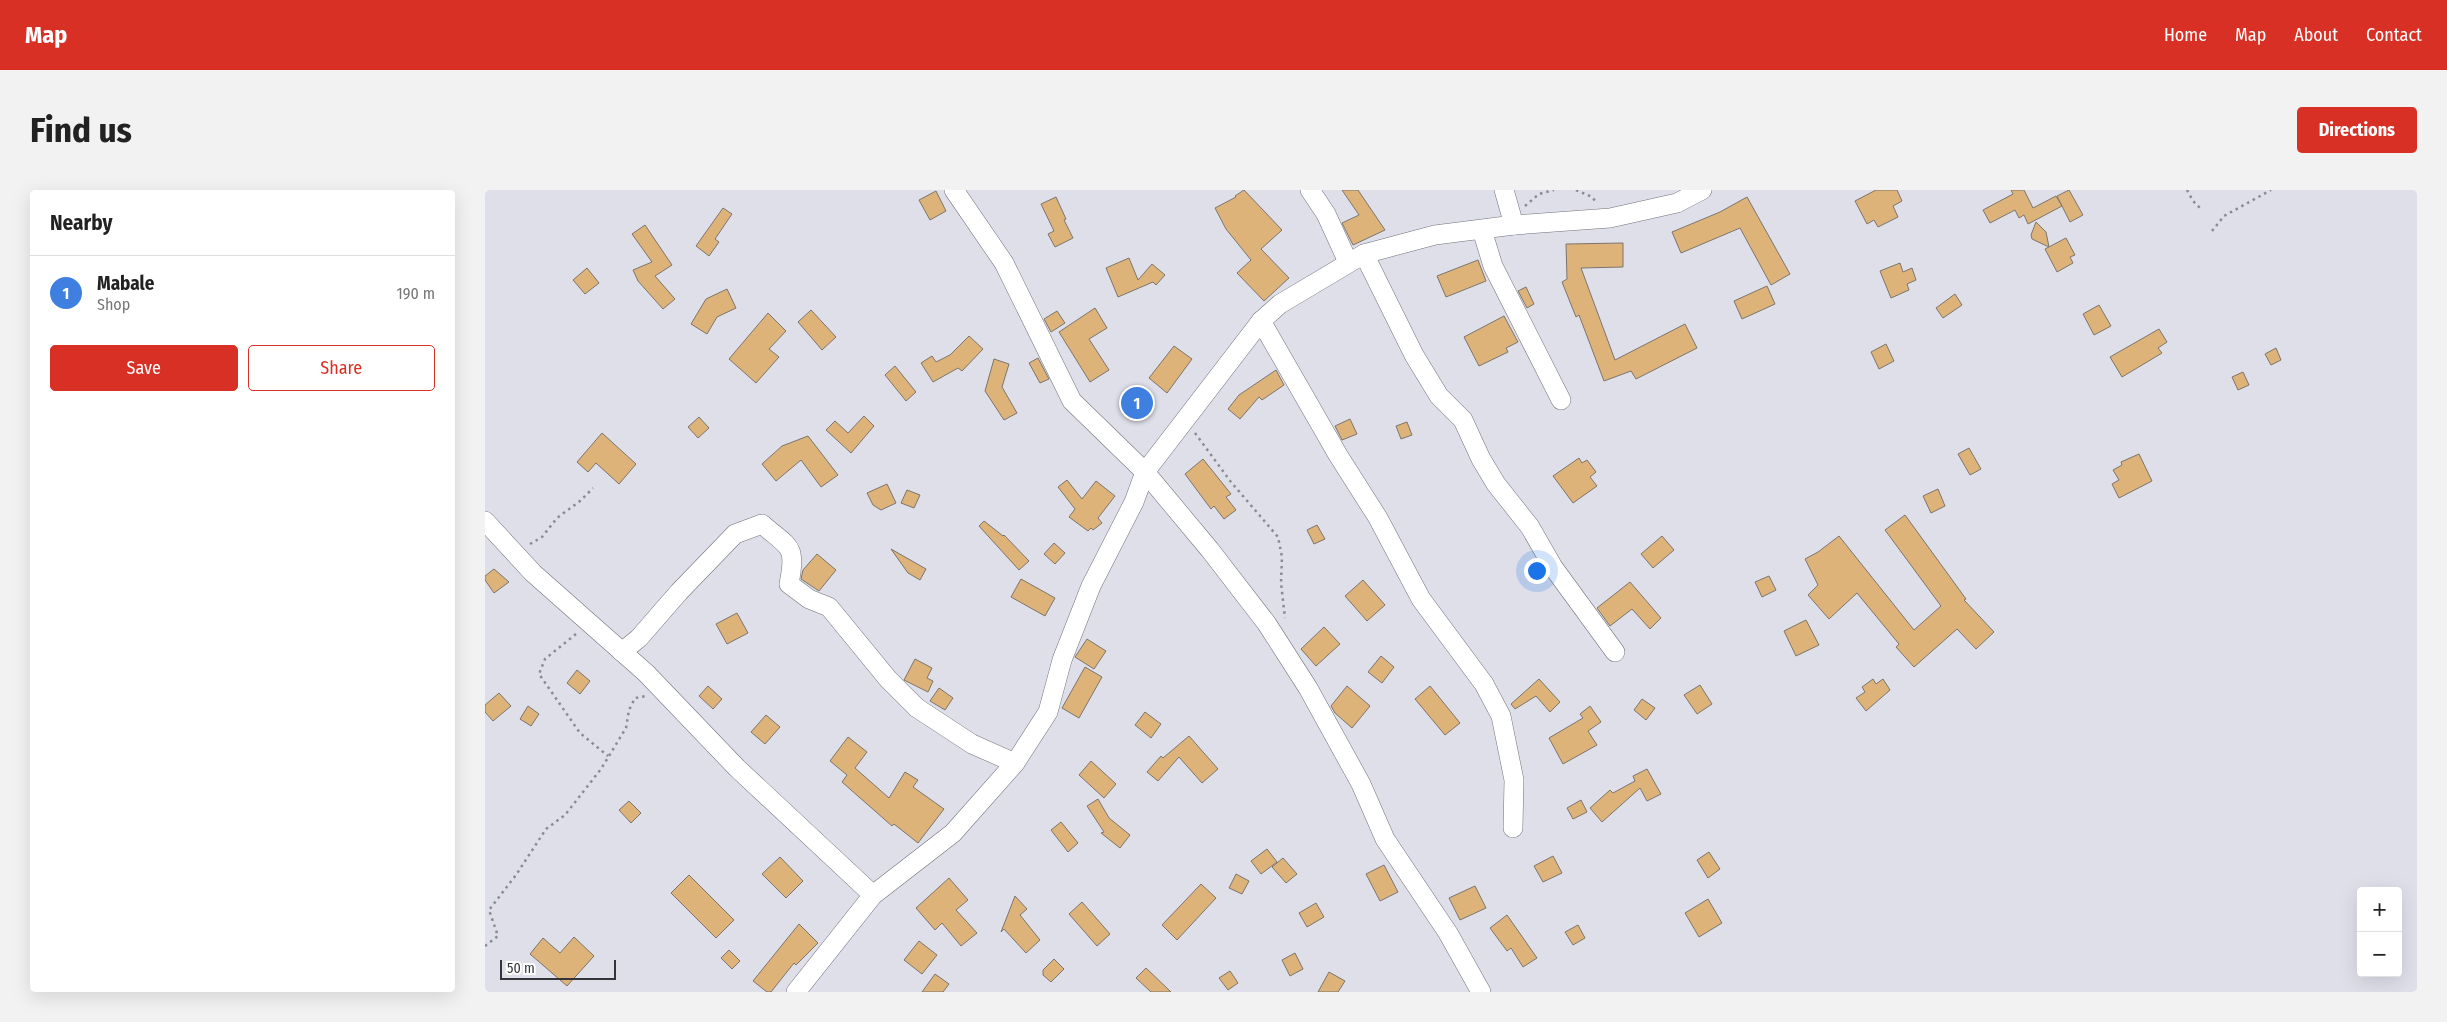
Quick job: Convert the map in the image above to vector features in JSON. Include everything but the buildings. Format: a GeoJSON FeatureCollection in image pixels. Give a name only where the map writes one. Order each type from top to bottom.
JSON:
{"type":"FeatureCollection","features":[{"type":"Feature","properties":{"kind":"street"},"geometry":{"type":"LineString","coordinates":[[953,190],[1003,263],[1072,401],[1145,472],[1215,556],[1267,624],[1308,688],[1361,784],[1385,839],[1436,914],[1481,992]]}},
{"type":"Feature","properties":{"kind":"street"},"geometry":{"type":"LineString","coordinates":[[1310,190],[1356,258],[1439,396],[1463,420],[1481,459],[1496,484],[1530,527],[1553,567],[1615,652]]}},
{"type":"Feature","properties":{"kind":"street"},"geometry":{"type":"LineString","coordinates":[[1504,190],[1516,219]]}},
{"type":"Feature","properties":{"kind":"street"},"geometry":{"type":"LineString","coordinates":[[796,992],[873,895],[953,833],[1015,763],[1048,712],[1062,660],[1091,586],[1134,502],[1145,472],[1261,321],[1281,304],[1356,258],[1435,235],[1482,230],[1516,219],[1610,218],[1677,204],[1702,190]]}},
{"type":"Feature","properties":{"kind":"street"},"geometry":{"type":"LineString","coordinates":[[1482,230],[1493,266],[1561,400]]}},
{"type":"Feature","properties":{"kind":"street"},"geometry":{"type":"LineString","coordinates":[[1261,321],[1338,455],[1378,518],[1421,599],[1484,684],[1501,716],[1514,780],[1512,794],[1513,828]]}},
{"type":"Feature","properties":{"kind":"street"},"geometry":{"type":"LineString","coordinates":[[485,521],[533,572],[623,652],[737,768],[873,895]]}},
{"type":"Feature","properties":{"kind":"street"},"geometry":{"type":"LineString","coordinates":[[623,652],[639,638],[679,592],[735,534],[762,524],[782,538],[792,551],[793,567],[789,584],[809,599],[829,607],[887,679],[917,708],[972,744],[1015,763]]}},
{"type":"Feature","properties":{"kind":"path"},"geometry":{"type":"LineString","coordinates":[[1516,219],[1539,194],[1553,190]]}},
{"type":"Feature","properties":{"kind":"path"},"geometry":{"type":"LineString","coordinates":[[2187,190],[2193,201],[2200,208]]}},
{"type":"Feature","properties":{"kind":"path"},"geometry":{"type":"LineString","coordinates":[[2213,231],[2224,216],[2271,190]]}},
{"type":"Feature","properties":{"kind":"path"},"geometry":{"type":"LineString","coordinates":[[1186,419],[1231,482],[1278,537],[1282,557],[1281,583],[1285,624],[1279,644]]}},
{"type":"Feature","properties":{"kind":"path"},"geometry":{"type":"LineString","coordinates":[[512,550],[542,537],[557,518],[581,501],[593,488]]}},
{"type":"Feature","properties":{"kind":"path"},"geometry":{"type":"LineString","coordinates":[[593,626],[571,636],[545,659],[539,674],[580,733],[609,756]]}},
{"type":"Feature","properties":{"kind":"path"},"geometry":{"type":"LineString","coordinates":[[485,946],[498,936],[489,910],[516,875],[546,829],[565,815],[609,756],[626,728],[629,710],[635,698],[665,693]]}},
{"type":"Feature","properties":{"kind":"place","name":"Mabale"},"geometry":{"type":"Point","coordinates":[1137,403]}}]}
